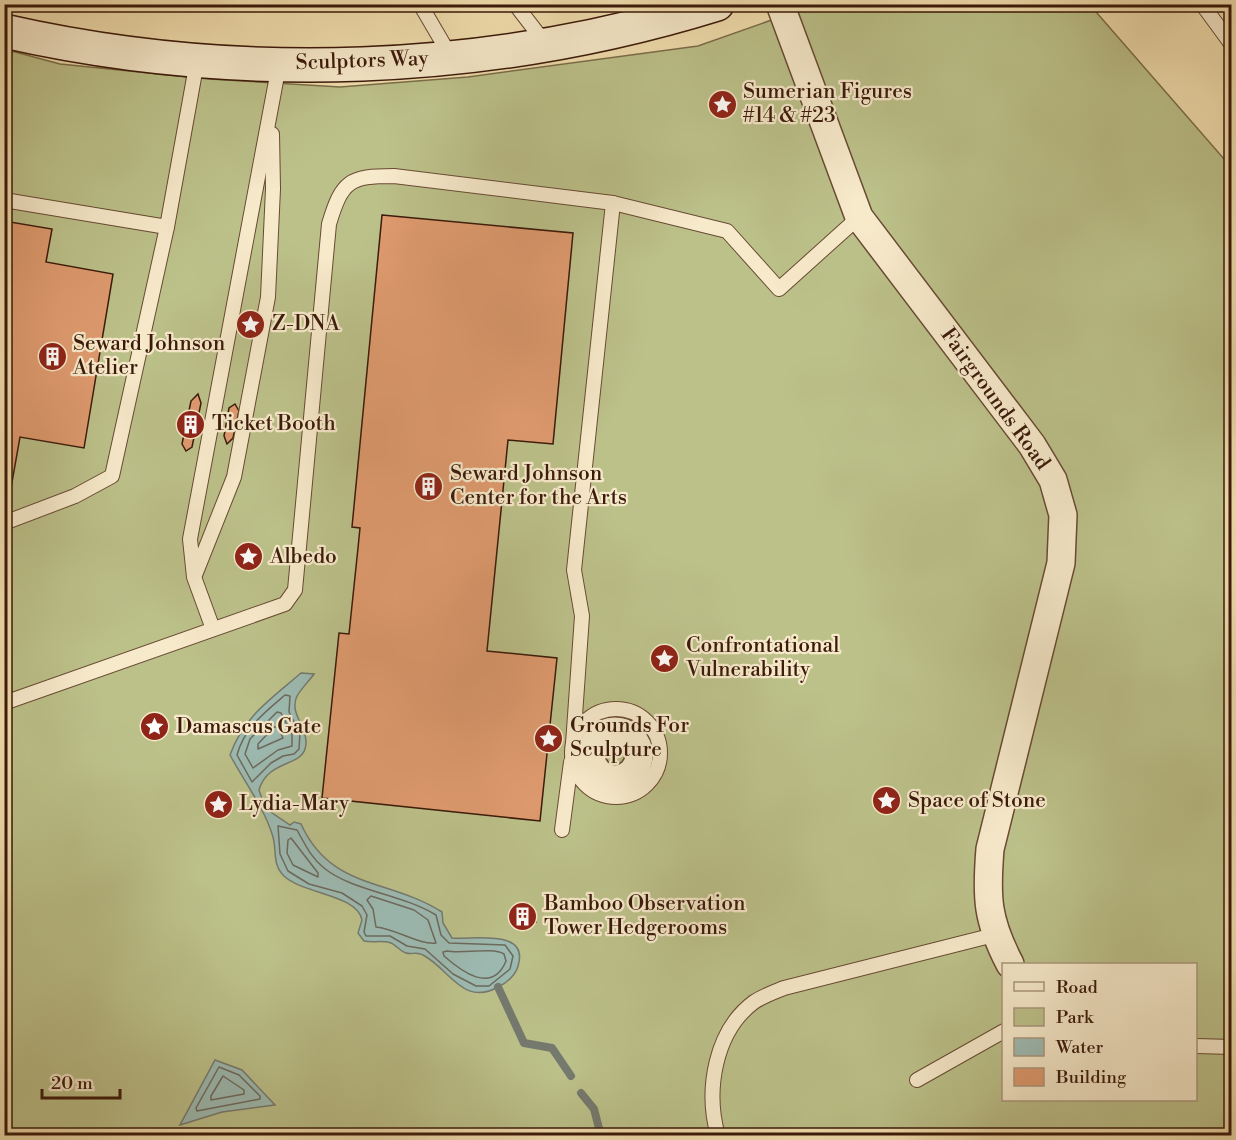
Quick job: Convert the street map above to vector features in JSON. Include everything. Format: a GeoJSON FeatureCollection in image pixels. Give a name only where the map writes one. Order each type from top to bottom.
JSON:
{"type":"FeatureCollection","features":[{"type":"Feature","properties":{"kind":"street","name":"Sculptors Way"},"geometry":{"type":"LineString","coordinates":[[4,31],[123,53],[197,61],[279,65],[370,64],[451,57],[546,44],[664,21],[717,4]]}},
{"type":"Feature","properties":{"kind":"street","name":"Fairgrounds Road"},"geometry":{"type":"LineString","coordinates":[[780,4],[859,217],[1032,445],[1053,480],[1063,515],[1060,563],[990,849],[986,896],[994,935],[1009,963]]}},
{"type":"Feature","properties":{"kind":"lane"},"geometry":{"type":"LineString","coordinates":[[420,4],[451,57]]}},
{"type":"Feature","properties":{"kind":"lane"},"geometry":{"type":"LineString","coordinates":[[515,4],[546,44]]}},
{"type":"Feature","properties":{"kind":"lane"},"geometry":{"type":"LineString","coordinates":[[1202,4],[1232,45]]}},
{"type":"Feature","properties":{"kind":"lane"},"geometry":{"type":"LineString","coordinates":[[4,523],[75,496],[112,476],[167,227],[197,61]]}},
{"type":"Feature","properties":{"kind":"lane"},"geometry":{"type":"LineString","coordinates":[[213,629],[194,577],[190,540],[279,65]]}},
{"type":"Feature","properties":{"kind":"lane"},"geometry":{"type":"LineString","coordinates":[[194,577],[234,477],[268,297],[273,189],[272,105]]}},
{"type":"Feature","properties":{"kind":"lane"},"geometry":{"type":"LineString","coordinates":[[4,703],[285,604],[296,590],[329,224],[341,191],[359,177],[394,176],[613,203],[727,231],[779,290],[859,217]]}},
{"type":"Feature","properties":{"kind":"lane"},"geometry":{"type":"LineString","coordinates":[[4,200],[167,227]]}},
{"type":"Feature","properties":{"kind":"lane"},"geometry":{"type":"LineString","coordinates":[[562,830],[578,751],[582,726],[598,712],[611,709],[625,710],[649,723],[657,737],[659,759],[650,780],[639,790],[625,796],[610,796],[596,792],[584,783],[576,772],[578,751],[582,615],[574,570],[613,203]]}},
{"type":"Feature","properties":{"kind":"lane"},"geometry":{"type":"LineString","coordinates":[[718,1136],[713,1085],[719,1051],[734,1022],[755,1002],[784,988],[994,935]]}},
{"type":"Feature","properties":{"kind":"lane"},"geometry":{"type":"LineString","coordinates":[[917,1080],[1002,1032]]}},
{"type":"Feature","properties":{"kind":"lane"},"geometry":{"type":"LineString","coordinates":[[1197,1046],[1232,1047]]}},
{"type":"Feature","properties":{"kind":"green space","name":"Grounds For Sculpture"},"geometry":{"type":"Polygon","coordinates":[[[814,5],[1090,5],[1231,167],[1231,1135],[5,1135],[4,49],[60,64],[209,79],[340,87],[468,77],[698,46],[814,5]]]}},
{"type":"Feature","properties":{"kind":"water"},"geometry":{"type":"Polygon","coordinates":[[[301,673],[314,674],[297,696],[295,703],[297,716],[305,735],[305,749],[297,758],[276,769],[263,781],[259,790],[265,808],[290,825],[294,822],[301,824],[313,845],[328,861],[345,872],[422,901],[442,912],[443,923],[452,938],[497,939],[508,941],[516,946],[519,954],[518,966],[514,975],[503,984],[487,992],[466,990],[433,961],[421,954],[404,952],[388,942],[364,941],[358,933],[362,920],[351,905],[293,882],[280,871],[276,862],[273,837],[260,806],[230,755],[243,729],[251,719],[301,673]]]}},
{"type":"Feature","properties":{"kind":"water"},"geometry":{"type":"Polygon","coordinates":[[[215,1060],[242,1070],[275,1105],[222,1112],[180,1125],[215,1060]]]}},
{"type":"Feature","properties":{"kind":"building","name":"Seward Johnson Center for the Arts"},"geometry":{"type":"Polygon","coordinates":[[[382,215],[573,233],[553,444],[508,440],[487,651],[557,658],[540,821],[322,798],[339,633],[349,634],[358,548],[360,528],[352,527],[382,215]]]}},
{"type":"Feature","properties":{"kind":"building","name":"Seward Johnson Atelier"},"geometry":{"type":"Polygon","coordinates":[[[4,221],[52,229],[46,262],[113,274],[84,448],[20,437],[11,488],[4,487],[4,221]]]}},
{"type":"Feature","properties":{"kind":"building","name":"Ticket Booth"},"geometry":{"type":"Polygon","coordinates":[[[198,394],[201,403],[192,447],[186,451],[182,444],[191,401],[198,394]]]}},
{"type":"Feature","properties":{"kind":"building","name":"Ticket Booth"},"geometry":{"type":"Polygon","coordinates":[[[235,404],[239,411],[233,438],[227,444],[224,436],[229,408],[235,404]]]}},
{"type":"Feature","properties":{"kind":"building","name":"Bamboo Observation Tower Hedgerooms"},"geometry":{"type":"Polygon","coordinates":[[[527,903],[536,922],[519,929],[511,909],[527,903]]]}},
{"type":"Feature","properties":{"kind":"waterway"},"geometry":{"type":"LineString","coordinates":[[498,987],[524,1043],[552,1048],[571,1076]]}},
{"type":"Feature","properties":{"kind":"waterway"},"geometry":{"type":"LineString","coordinates":[[581,1093],[594,1109],[601,1136]]}},
{"type":"Feature","properties":{"kind":"place","name":"Sumerian Figures #14 & #23"},"geometry":{"type":"Point","coordinates":[722,104]}},
{"type":"Feature","properties":{"kind":"place","name":"Z-DNA"},"geometry":{"type":"Point","coordinates":[251,324]}},
{"type":"Feature","properties":{"kind":"place","name":"Seward Johnson Atelier"},"geometry":{"type":"Point","coordinates":[52,356]}},
{"type":"Feature","properties":{"kind":"place","name":"Ticket Booth"},"geometry":{"type":"Point","coordinates":[191,424]}},
{"type":"Feature","properties":{"kind":"place","name":"Seward Johnson Center for the Arts"},"geometry":{"type":"Point","coordinates":[429,486]}},
{"type":"Feature","properties":{"kind":"place","name":"Albedo"},"geometry":{"type":"Point","coordinates":[249,557]}},
{"type":"Feature","properties":{"kind":"place","name":"Confrontational Vulnerability"},"geometry":{"type":"Point","coordinates":[665,658]}},
{"type":"Feature","properties":{"kind":"place","name":"Damascus Gate"},"geometry":{"type":"Point","coordinates":[155,727]}},
{"type":"Feature","properties":{"kind":"place","name":"Grounds For Sculpture"},"geometry":{"type":"Point","coordinates":[549,738]}},
{"type":"Feature","properties":{"kind":"place","name":"Space of Stone"},"geometry":{"type":"Point","coordinates":[887,801]}},
{"type":"Feature","properties":{"kind":"place","name":"Lydia-Mary"},"geometry":{"type":"Point","coordinates":[218,804]}},
{"type":"Feature","properties":{"kind":"place","name":"Bamboo Observation Tower Hedgerooms"},"geometry":{"type":"Point","coordinates":[523,916]}}]}
